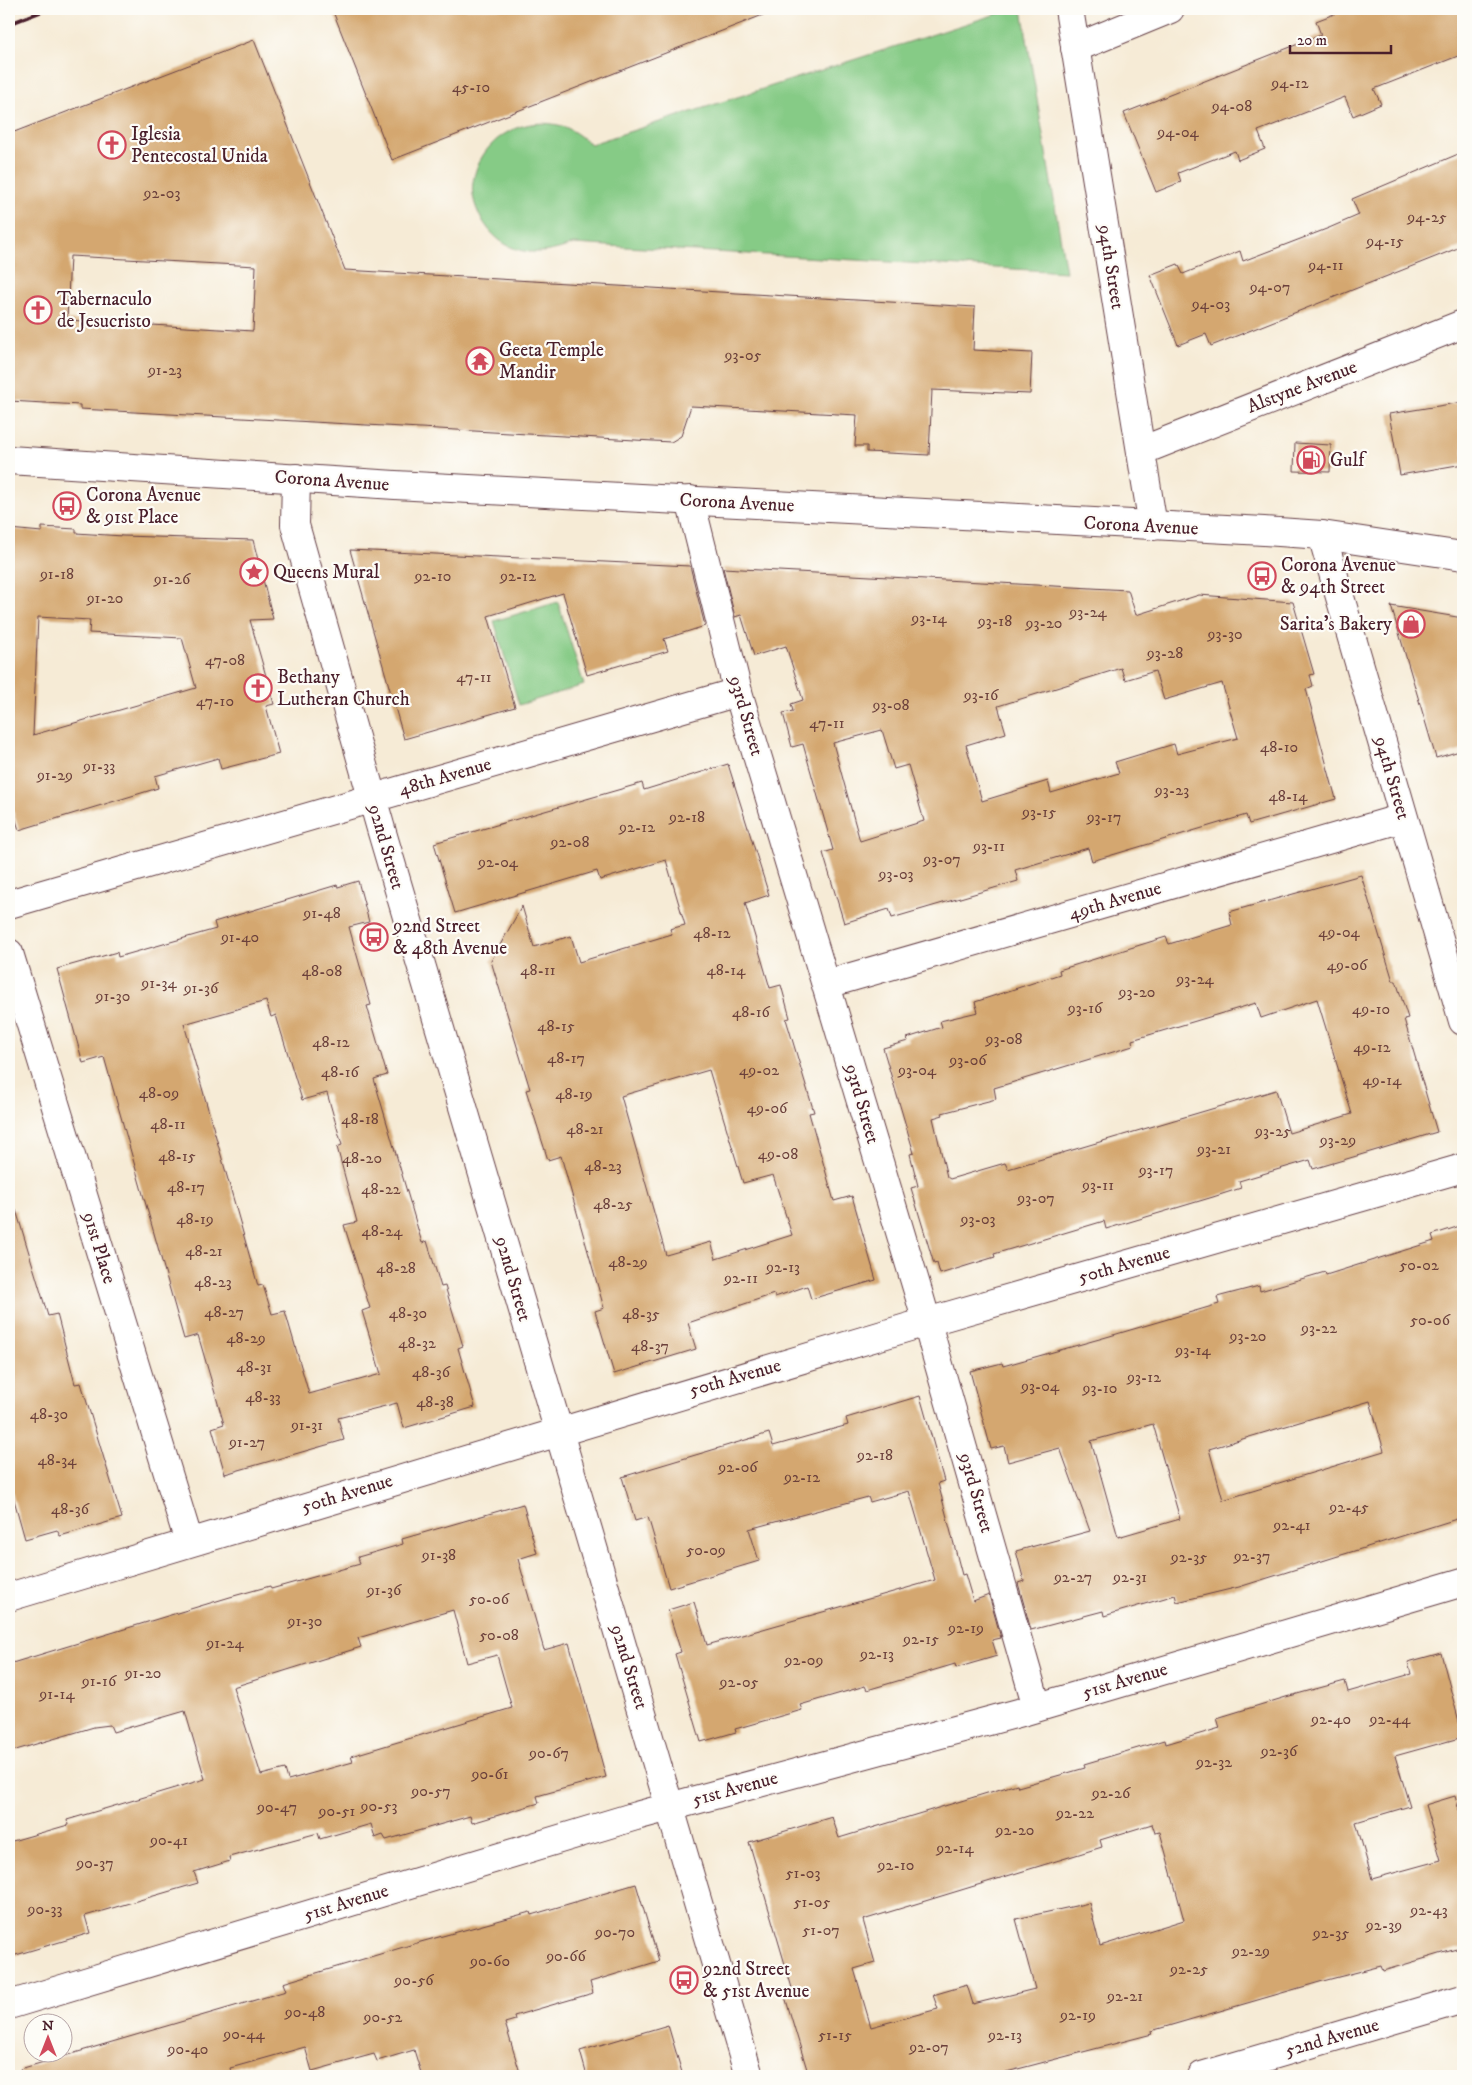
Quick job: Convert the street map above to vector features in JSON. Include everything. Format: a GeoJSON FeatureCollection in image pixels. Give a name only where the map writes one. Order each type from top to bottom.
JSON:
{"type":"FeatureCollection","features":[{"type":"Feature","properties":{"kind":"street","name":"94th Street"},"geometry":{"type":"LineString","coordinates":[[1069,9],[1153,526]]}},
{"type":"Feature","properties":{"kind":"street"},"geometry":{"type":"LineString","coordinates":[[1075,48],[1170,9]]}},
{"type":"Feature","properties":{"kind":"street","name":"Alstyne Avenue"},"geometry":{"type":"LineString","coordinates":[[1141,451],[1463,324]]}},
{"type":"Feature","properties":{"kind":"street","name":"Corona Avenue"},"geometry":{"type":"LineString","coordinates":[[9,460],[296,478],[1322,535],[1463,556]]}},
{"type":"Feature","properties":{"kind":"street","name":"92nd Street"},"geometry":{"type":"LineString","coordinates":[[296,478],[295,525],[372,799],[557,1431],[671,1806],[749,2076]]}},
{"type":"Feature","properties":{"kind":"street","name":"93rd Street"},"geometry":{"type":"LineString","coordinates":[[690,500],[738,692],[927,1322],[1037,1707]]}},
{"type":"Feature","properties":{"kind":"street","name":"94th Street"},"geometry":{"type":"LineString","coordinates":[[1322,535],[1463,1020]]}},
{"type":"Feature","properties":{"kind":"street","name":"48th Avenue"},"geometry":{"type":"LineString","coordinates":[[9,904],[738,692]]}},
{"type":"Feature","properties":{"kind":"street","name":"49th Avenue"},"geometry":{"type":"LineString","coordinates":[[827,984],[1403,818]]}},
{"type":"Feature","properties":{"kind":"street","name":"91st Place"},"geometry":{"type":"LineString","coordinates":[[9,953],[189,1542]]}},
{"type":"Feature","properties":{"kind":"street","name":"50th Avenue"},"geometry":{"type":"LineString","coordinates":[[9,1597],[557,1431],[927,1322],[1463,1168]]}},
{"type":"Feature","properties":{"kind":"street","name":"51st Avenue"},"geometry":{"type":"LineString","coordinates":[[9,2005],[671,1806],[1037,1707],[1463,1582]]}},
{"type":"Feature","properties":{"kind":"street","name":"52nd Avenue"},"geometry":{"type":"LineString","coordinates":[[1202,2076],[1463,1999]]}},
{"type":"Feature","properties":{"kind":"green space"},"geometry":{"type":"Polygon","coordinates":[[[1012,9],[1022,9],[1066,272],[573,244],[559,249],[533,252],[521,250],[499,240],[489,230],[477,209],[473,196],[473,182],[483,155],[503,135],[515,129],[529,124],[558,125],[571,130],[591,144],[1012,9]]]}},
{"type":"Feature","properties":{"kind":"green space"},"geometry":{"type":"Polygon","coordinates":[[[558,602],[584,685],[519,705],[494,621],[558,602]]]}},
{"type":"Feature","properties":{"kind":"building"},"geometry":{"type":"Polygon","coordinates":[[[332,9],[773,9],[773,11],[392,160],[332,9]]]}},
{"type":"Feature","properties":{"kind":"building"},"geometry":{"type":"Polygon","coordinates":[[[1347,9],[1463,9],[1463,54],[1374,89],[1381,104],[1353,116],[1345,97],[1258,131],[1265,149],[1238,160],[1235,151],[1178,173],[1181,182],[1156,192],[1124,113],[1321,35],[1316,21],[1347,9]]]}},
{"type":"Feature","properties":{"kind":"building"},"geometry":{"type":"Polygon","coordinates":[[[254,40],[345,270],[975,307],[973,350],[1032,353],[1030,394],[932,390],[929,455],[867,452],[867,446],[855,446],[857,415],[691,406],[681,436],[671,442],[80,409],[80,405],[9,401],[9,134],[254,40]],[[70,256],[67,320],[253,331],[256,266],[70,256]]]}},
{"type":"Feature","properties":{"kind":"building"},"geometry":{"type":"Polygon","coordinates":[[[1463,152],[1463,246],[1211,346],[1206,334],[1178,345],[1150,275],[1178,264],[1183,274],[1240,251],[1243,261],[1329,228],[1359,215],[1352,199],[1463,152]]]}},
{"type":"Feature","properties":{"kind":"building"},"geometry":{"type":"Polygon","coordinates":[[[1463,402],[1463,464],[1400,475],[1389,414],[1463,402]]]}},
{"type":"Feature","properties":{"kind":"building"},"geometry":{"type":"Polygon","coordinates":[[[1295,443],[1331,445],[1330,472],[1294,471],[1295,443]]]}},
{"type":"Feature","properties":{"kind":"building"},"geometry":{"type":"Polygon","coordinates":[[[42,527],[76,529],[76,533],[123,536],[253,540],[273,619],[250,620],[274,704],[266,706],[279,754],[221,769],[218,758],[155,776],[158,788],[19,830],[9,798],[9,529],[42,532],[42,527]],[[38,617],[33,735],[196,688],[182,638],[89,633],[90,620],[38,617]]]}},
{"type":"Feature","properties":{"kind":"building"},"geometry":{"type":"Polygon","coordinates":[[[350,550],[690,566],[705,626],[664,639],[668,651],[587,675],[563,593],[488,616],[515,707],[404,739],[350,550]]]}},
{"type":"Feature","properties":{"kind":"building"},"geometry":{"type":"Polygon","coordinates":[[[723,568],[1128,590],[1136,615],[1199,595],[1293,602],[1314,674],[1310,675],[1313,686],[1306,689],[1336,799],[1249,824],[1246,815],[1092,861],[1088,848],[1015,870],[1018,881],[892,918],[889,909],[844,923],[823,853],[833,850],[803,744],[792,747],[783,713],[793,711],[791,704],[803,700],[786,646],[754,656],[741,615],[735,617],[723,568]],[[1121,668],[998,706],[1006,733],[966,745],[982,801],[1048,781],[1051,793],[1119,773],[1115,762],[1174,744],[1177,754],[1238,738],[1222,683],[1164,700],[1155,671],[1125,680],[1121,668]],[[882,730],[833,743],[860,841],[924,821],[908,765],[894,769],[882,730]]]}},
{"type":"Feature","properties":{"kind":"building"},"geometry":{"type":"Polygon","coordinates":[[[1391,606],[1463,618],[1463,750],[1436,758],[1391,606]]]}},
{"type":"Feature","properties":{"kind":"building"},"geometry":{"type":"Polygon","coordinates":[[[728,764],[769,895],[745,903],[770,988],[781,985],[790,1018],[786,1019],[814,1112],[809,1113],[834,1201],[852,1196],[876,1280],[811,1299],[807,1286],[775,1297],[774,1294],[688,1323],[696,1349],[614,1374],[595,1311],[604,1308],[561,1156],[548,1160],[526,1090],[530,1089],[491,961],[522,906],[534,947],[571,936],[579,962],[672,934],[670,929],[685,925],[666,860],[600,880],[597,871],[455,913],[434,843],[642,783],[644,790],[728,764]],[[709,1070],[621,1096],[666,1255],[711,1242],[716,1259],[792,1235],[773,1175],[743,1183],[709,1070]]]}},
{"type":"Feature","properties":{"kind":"building"},"geometry":{"type":"Polygon","coordinates":[[[1361,875],[1393,981],[1396,981],[1408,1018],[1404,1019],[1437,1132],[1313,1169],[1310,1160],[1239,1181],[1241,1188],[1213,1197],[1106,1229],[1104,1221],[994,1254],[995,1257],[940,1274],[937,1263],[934,1264],[911,1188],[918,1186],[910,1154],[914,1153],[883,1048],[908,1041],[907,1038],[942,1027],[940,1021],[978,1012],[975,1002],[1060,974],[1059,970],[1166,937],[1169,944],[1232,925],[1229,912],[1361,875]],[[1317,999],[1261,1018],[1256,1003],[1132,1040],[1133,1046],[994,1088],[996,1099],[942,1113],[943,1115],[933,1118],[947,1177],[950,1179],[1005,1163],[1008,1169],[1276,1090],[1289,1133],[1352,1114],[1317,999]]]}},
{"type":"Feature","properties":{"kind":"building"},"geometry":{"type":"Polygon","coordinates":[[[358,881],[369,922],[349,927],[371,1005],[367,1006],[387,1075],[374,1079],[422,1243],[427,1241],[441,1287],[445,1286],[463,1346],[458,1348],[475,1407],[404,1428],[397,1403],[338,1418],[344,1440],[225,1474],[212,1428],[224,1424],[198,1335],[184,1339],[104,1057],[83,1063],[57,969],[117,952],[118,957],[216,929],[214,922],[337,885],[338,887],[358,881]],[[266,1001],[184,1024],[258,1286],[263,1285],[272,1314],[285,1311],[309,1394],[381,1374],[362,1311],[370,1308],[344,1225],[357,1222],[337,1147],[342,1145],[327,1093],[302,1100],[276,1015],[271,1017],[266,1001]]]}},
{"type":"Feature","properties":{"kind":"building"},"geometry":{"type":"Polygon","coordinates":[[[16,1210],[48,1316],[57,1314],[75,1384],[81,1383],[122,1518],[60,1536],[57,1530],[25,1539],[9,1482],[9,1211],[16,1210]]]}},
{"type":"Feature","properties":{"kind":"building"},"geometry":{"type":"Polygon","coordinates":[[[1463,1225],[1463,1517],[1239,1587],[1177,1602],[1175,1595],[1104,1616],[1103,1611],[1031,1630],[1018,1583],[1024,1581],[1016,1551],[1090,1531],[1060,1448],[1008,1462],[1004,1446],[991,1449],[970,1371],[1002,1363],[1003,1366],[1219,1304],[1217,1297],[1259,1286],[1260,1291],[1325,1272],[1326,1275],[1434,1241],[1432,1235],[1463,1225]],[[1370,1401],[1209,1449],[1223,1500],[1384,1451],[1370,1401]],[[1153,1424],[1091,1441],[1118,1537],[1180,1519],[1153,1424]]]}},
{"type":"Feature","properties":{"kind":"building"},"geometry":{"type":"Polygon","coordinates":[[[920,1396],[944,1481],[938,1483],[962,1575],[965,1574],[973,1601],[989,1595],[1001,1638],[992,1640],[997,1656],[956,1668],[955,1664],[867,1690],[865,1686],[800,1705],[802,1710],[735,1729],[736,1732],[701,1742],[675,1654],[681,1652],[668,1610],[694,1602],[707,1645],[935,1580],[909,1491],[870,1502],[868,1497],[749,1529],[759,1561],[669,1588],[648,1517],[635,1521],[622,1477],[769,1433],[773,1446],[848,1425],[846,1418],[920,1396]]]}},
{"type":"Feature","properties":{"kind":"building"},"geometry":{"type":"Polygon","coordinates":[[[523,1504],[537,1553],[518,1559],[544,1650],[569,1643],[606,1777],[537,1796],[539,1803],[472,1823],[470,1816],[386,1840],[383,1835],[375,1838],[371,1824],[320,1839],[318,1833],[229,1857],[230,1861],[194,1872],[198,1883],[85,1916],[90,1933],[9,1957],[9,1842],[68,1825],[67,1820],[205,1779],[185,1711],[113,1732],[110,1725],[94,1727],[9,1752],[9,1664],[230,1597],[270,1586],[271,1589],[360,1564],[358,1557],[403,1544],[402,1539],[523,1504]],[[453,1610],[358,1638],[361,1647],[233,1687],[261,1775],[285,1769],[288,1780],[353,1762],[351,1756],[512,1708],[497,1655],[467,1663],[453,1610]]]}},
{"type":"Feature","properties":{"kind":"building"},"geometry":{"type":"Polygon","coordinates":[[[1441,1653],[1463,1737],[1395,1756],[1410,1806],[1356,1822],[1372,1879],[1441,1860],[1425,1805],[1455,1796],[1463,1826],[1463,1947],[1383,1971],[1381,1966],[1323,1981],[1151,2031],[1152,2034],[991,2076],[809,2076],[783,1990],[792,1988],[749,1842],[832,1817],[839,1838],[1017,1784],[1018,1787],[1085,1768],[1084,1764],[1165,1740],[1166,1744],[1220,1728],[1217,1718],[1286,1697],[1345,1681],[1348,1692],[1411,1674],[1408,1662],[1441,1653]],[[1152,1824],[1100,1840],[1102,1847],[863,1920],[875,1963],[854,1969],[871,2027],[938,2009],[933,1995],[967,1985],[973,2004],[1035,1989],[1016,1919],[1089,1903],[1100,1946],[1184,1920],[1160,1832],[1155,1833],[1152,1824]]]}},
{"type":"Feature","properties":{"kind":"building"},"geometry":{"type":"Polygon","coordinates":[[[636,1884],[659,1961],[590,1982],[593,1993],[514,2016],[515,2020],[505,2023],[521,2076],[422,2076],[414,2050],[377,2061],[374,2054],[312,2071],[305,2047],[230,2068],[232,2076],[21,2076],[20,2069],[44,2062],[72,2062],[72,2054],[286,1991],[283,1983],[530,1912],[531,1915],[636,1884]]]}},
{"type":"Feature","properties":{"kind":"building"},"geometry":{"type":"Polygon","coordinates":[[[668,2025],[683,2076],[587,2076],[580,2051],[668,2025]]]}},
{"type":"Feature","properties":{"kind":"railway"},"geometry":{"type":"LineString","coordinates":[[9,24],[48,9]]}},
{"type":"Feature","properties":{"kind":"place","name":"Iglesia Pentecostal Unida"},"geometry":{"type":"Point","coordinates":[112,145]}},
{"type":"Feature","properties":{"kind":"place","name":"Tabernaculo de Jesucristo"},"geometry":{"type":"Point","coordinates":[38,310]}},
{"type":"Feature","properties":{"kind":"place","name":"Geeta Temple Mandir"},"geometry":{"type":"Point","coordinates":[480,361]}},
{"type":"Feature","properties":{"kind":"place","name":"Gulf"},"geometry":{"type":"Point","coordinates":[1311,460]}},
{"type":"Feature","properties":{"kind":"place","name":"Corona Avenue & 91st Place"},"geometry":{"type":"Point","coordinates":[67,506]}},
{"type":"Feature","properties":{"kind":"place","name":"Queens Mural"},"geometry":{"type":"Point","coordinates":[254,572]}},
{"type":"Feature","properties":{"kind":"place","name":"Corona Avenue & 94th Street"},"geometry":{"type":"Point","coordinates":[1262,576]}},
{"type":"Feature","properties":{"kind":"place","name":"Sarita's Bakery"},"geometry":{"type":"Point","coordinates":[1411,624]}},
{"type":"Feature","properties":{"kind":"place","name":"Bethany Lutheran Church"},"geometry":{"type":"Point","coordinates":[258,688]}},
{"type":"Feature","properties":{"kind":"place","name":"92nd Street & 48th Avenue"},"geometry":{"type":"Point","coordinates":[374,937]}},
{"type":"Feature","properties":{"kind":"place","name":"92nd Street & 51st Avenue"},"geometry":{"type":"Point","coordinates":[684,1980]}}]}
